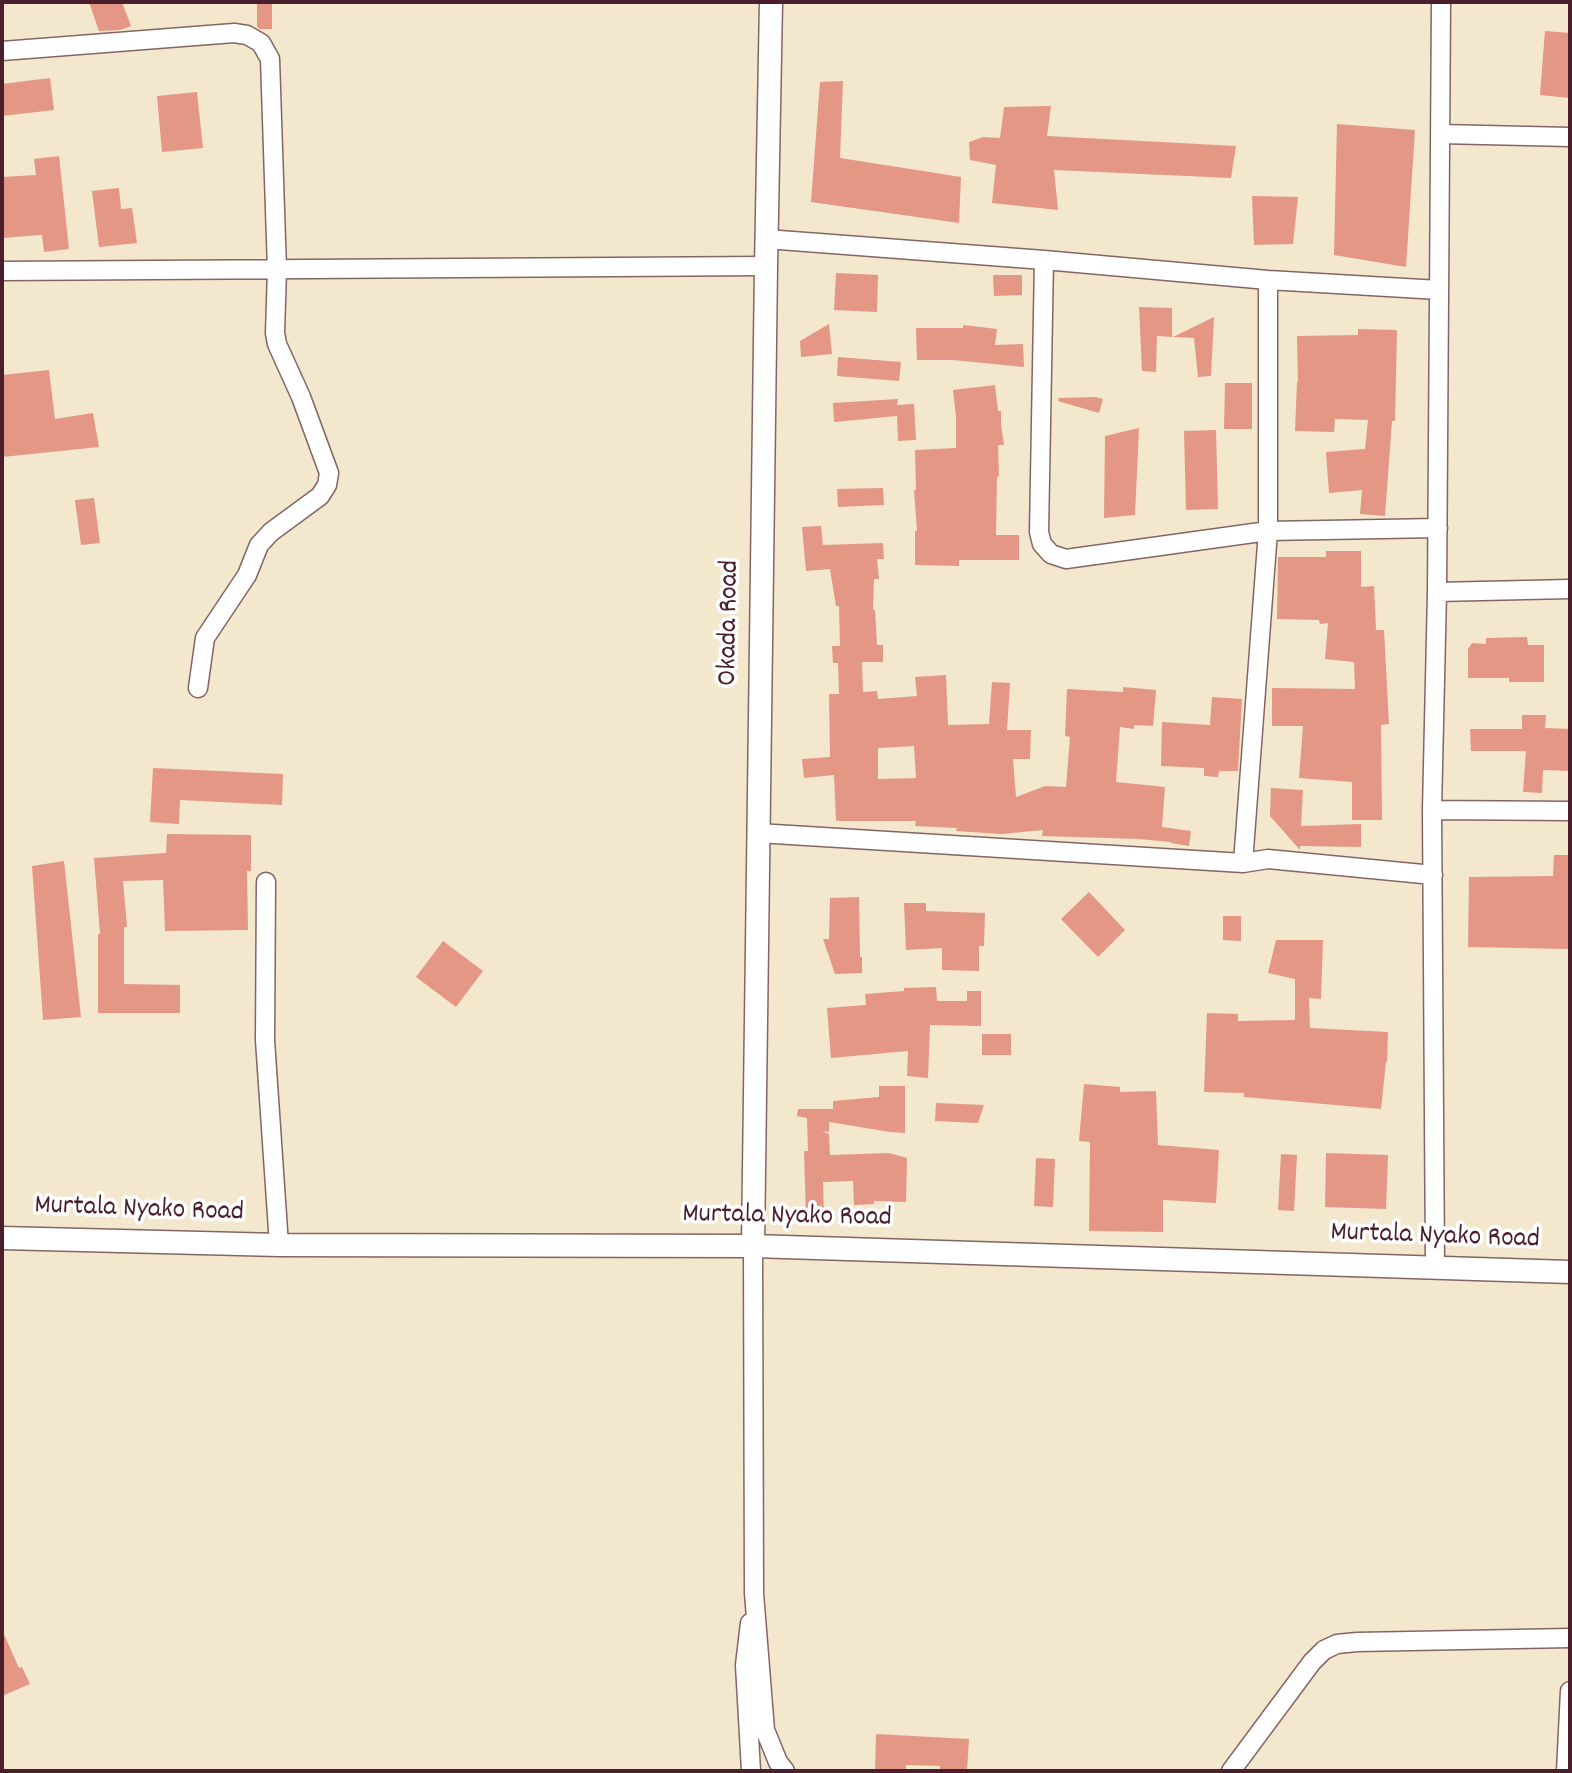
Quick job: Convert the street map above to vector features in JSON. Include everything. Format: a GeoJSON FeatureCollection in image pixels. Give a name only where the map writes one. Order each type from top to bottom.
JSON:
{"type":"FeatureCollection","features":[{"type":"Feature","properties":{"kind":"street","name":"Okada Road"},"geometry":{"type":"LineString","coordinates":[[753,1246],[771,2]]}},
{"type":"Feature","properties":{"kind":"street"},"geometry":{"type":"LineString","coordinates":[[1435,1268],[1432,810],[1438,528],[1441,2]]}},
{"type":"Feature","properties":{"kind":"street"},"geometry":{"type":"LineString","coordinates":[[2,51],[234,33],[247,35],[261,43],[270,59],[277,270],[275,333],[329,473],[327,485],[320,496],[271,532],[259,545],[247,575],[205,638],[198,688]]}},
{"type":"Feature","properties":{"kind":"street"},"geometry":{"type":"LineString","coordinates":[[1440,134],[1570,137]]}},
{"type":"Feature","properties":{"kind":"street"},"geometry":{"type":"LineString","coordinates":[[766,239],[1268,280],[1439,290]]}},
{"type":"Feature","properties":{"kind":"street"},"geometry":{"type":"LineString","coordinates":[[1044,260],[1039,532],[1042,544],[1051,554],[1066,559],[1268,531],[1438,528]]}},
{"type":"Feature","properties":{"kind":"street"},"geometry":{"type":"LineString","coordinates":[[2,271],[766,266]]}},
{"type":"Feature","properties":{"kind":"street"},"geometry":{"type":"LineString","coordinates":[[1243,863],[1268,531],[1268,280]]}},
{"type":"Feature","properties":{"kind":"street"},"geometry":{"type":"LineString","coordinates":[[1437,592],[1570,589]]}},
{"type":"Feature","properties":{"kind":"street"},"geometry":{"type":"LineString","coordinates":[[1432,810],[1570,811]]}},
{"type":"Feature","properties":{"kind":"street"},"geometry":{"type":"LineString","coordinates":[[758,833],[1243,863],[1268,859],[1433,875]]}},
{"type":"Feature","properties":{"kind":"street"},"geometry":{"type":"LineString","coordinates":[[266,882],[265,1040],[279,1245]]}},
{"type":"Feature","properties":{"kind":"street","name":"Murtala Nyako Road"},"geometry":{"type":"LineString","coordinates":[[2,1238],[279,1245],[753,1246],[1570,1272]]}},
{"type":"Feature","properties":{"kind":"street"},"geometry":{"type":"LineString","coordinates":[[753,1246],[754,1593],[765,1730],[785,1771]]}},
{"type":"Feature","properties":{"kind":"street"},"geometry":{"type":"LineString","coordinates":[[751,1771],[745,1665],[754,1593]]}},
{"type":"Feature","properties":{"kind":"street"},"geometry":{"type":"LineString","coordinates":[[1231,1771],[1312,1662],[1324,1650],[1337,1644],[1570,1638]]}},
{"type":"Feature","properties":{"kind":"street"},"geometry":{"type":"LineString","coordinates":[[1566,1771],[1570,1691]]}},
{"type":"Feature","properties":{"kind":"building"},"geometry":{"type":"Polygon","coordinates":[[[89,2],[122,2],[131,26],[99,31],[89,2]]]}},
{"type":"Feature","properties":{"kind":"building"},"geometry":{"type":"Polygon","coordinates":[[[257,2],[272,2],[272,29],[257,27],[257,2]]]}},
{"type":"Feature","properties":{"kind":"building"},"geometry":{"type":"Polygon","coordinates":[[[1545,31],[1570,33],[1570,98],[1540,95],[1545,31]]]}},
{"type":"Feature","properties":{"kind":"building"},"geometry":{"type":"Polygon","coordinates":[[[50,78],[54,110],[2,116],[2,84],[50,78]]]}},
{"type":"Feature","properties":{"kind":"building"},"geometry":{"type":"Polygon","coordinates":[[[843,81],[840,158],[961,177],[959,223],[811,202],[820,82],[843,81]]]}},
{"type":"Feature","properties":{"kind":"building"},"geometry":{"type":"Polygon","coordinates":[[[197,92],[203,148],[162,152],[157,96],[197,92]]]}},
{"type":"Feature","properties":{"kind":"building"},"geometry":{"type":"Polygon","coordinates":[[[1051,106],[1047,136],[1236,146],[1231,178],[1054,170],[1058,210],[992,203],[996,165],[970,160],[969,142],[983,137],[1000,138],[1004,107],[1051,106]]]}},
{"type":"Feature","properties":{"kind":"building"},"geometry":{"type":"Polygon","coordinates":[[[1337,124],[1415,130],[1406,267],[1334,255],[1337,124]]]}},
{"type":"Feature","properties":{"kind":"building"},"geometry":{"type":"Polygon","coordinates":[[[59,156],[69,249],[44,252],[42,235],[2,238],[2,177],[36,175],[34,159],[59,156]]]}},
{"type":"Feature","properties":{"kind":"building"},"geometry":{"type":"Polygon","coordinates":[[[119,188],[121,209],[132,208],[137,243],[99,247],[92,191],[119,188]]]}},
{"type":"Feature","properties":{"kind":"building"},"geometry":{"type":"Polygon","coordinates":[[[1252,196],[1298,197],[1293,244],[1254,245],[1252,196]]]}},
{"type":"Feature","properties":{"kind":"building"},"geometry":{"type":"Polygon","coordinates":[[[836,273],[878,275],[877,312],[834,310],[836,273]]]}},
{"type":"Feature","properties":{"kind":"building"},"geometry":{"type":"Polygon","coordinates":[[[993,275],[1022,275],[1022,295],[994,296],[993,275]]]}},
{"type":"Feature","properties":{"kind":"building"},"geometry":{"type":"Polygon","coordinates":[[[1139,307],[1172,308],[1172,337],[1157,336],[1156,372],[1142,371],[1139,307]]]}},
{"type":"Feature","properties":{"kind":"building"},"geometry":{"type":"Polygon","coordinates":[[[1214,317],[1211,376],[1198,377],[1194,338],[1173,337],[1214,317]]]}},
{"type":"Feature","properties":{"kind":"building"},"geometry":{"type":"Polygon","coordinates":[[[829,324],[832,354],[801,357],[800,341],[829,324]]]}},
{"type":"Feature","properties":{"kind":"building"},"geometry":{"type":"Polygon","coordinates":[[[963,325],[997,329],[995,345],[1023,344],[1024,367],[917,360],[916,328],[963,328],[963,325]]]}},
{"type":"Feature","properties":{"kind":"building"},"geometry":{"type":"Polygon","coordinates":[[[1358,329],[1397,330],[1395,421],[1392,421],[1385,516],[1360,514],[1362,490],[1329,493],[1326,452],[1365,449],[1368,420],[1335,419],[1334,432],[1295,431],[1297,336],[1358,335],[1358,329]]]}},
{"type":"Feature","properties":{"kind":"building"},"geometry":{"type":"Polygon","coordinates":[[[838,357],[901,362],[899,381],[837,376],[838,357]]]}},
{"type":"Feature","properties":{"kind":"building"},"geometry":{"type":"Polygon","coordinates":[[[49,370],[55,419],[93,413],[99,447],[2,457],[2,375],[49,370]]]}},
{"type":"Feature","properties":{"kind":"building"},"geometry":{"type":"Polygon","coordinates":[[[1225,383],[1252,383],[1252,429],[1224,429],[1225,383]]]}},
{"type":"Feature","properties":{"kind":"building"},"geometry":{"type":"Polygon","coordinates":[[[995,385],[1004,445],[998,445],[996,535],[1019,535],[1019,560],[959,560],[959,566],[915,565],[915,450],[956,448],[953,390],[995,385]]]}},
{"type":"Feature","properties":{"kind":"building"},"geometry":{"type":"Polygon","coordinates":[[[1059,398],[1103,399],[1099,413],[1058,401],[1059,398]]]}},
{"type":"Feature","properties":{"kind":"building"},"geometry":{"type":"Polygon","coordinates":[[[898,399],[897,405],[914,404],[916,440],[898,441],[897,416],[834,422],[833,403],[898,399]]]}},
{"type":"Feature","properties":{"kind":"building"},"geometry":{"type":"Polygon","coordinates":[[[1139,428],[1135,515],[1104,518],[1105,436],[1139,428]]]}},
{"type":"Feature","properties":{"kind":"building"},"geometry":{"type":"Polygon","coordinates":[[[1216,430],[1218,509],[1186,510],[1184,431],[1216,430]]]}},
{"type":"Feature","properties":{"kind":"building"},"geometry":{"type":"Polygon","coordinates":[[[883,488],[884,505],[838,507],[837,489],[883,488]]]}},
{"type":"Feature","properties":{"kind":"building"},"geometry":{"type":"Polygon","coordinates":[[[94,498],[100,543],[81,545],[75,500],[94,498]]]}},
{"type":"Feature","properties":{"kind":"building"},"geometry":{"type":"Polygon","coordinates":[[[821,526],[823,545],[883,543],[884,559],[877,559],[879,579],[874,579],[873,610],[877,645],[883,645],[883,662],[862,662],[863,692],[877,691],[878,699],[917,696],[915,677],[946,675],[948,725],[989,724],[992,682],[1010,683],[1007,730],[1031,730],[1030,759],[1013,759],[1016,797],[1045,786],[1066,787],[1070,737],[1065,736],[1067,689],[1123,692],[1123,687],[1156,690],[1153,726],[1134,725],[1134,729],[1120,727],[1116,782],[1165,787],[1162,827],[1191,831],[1189,846],[1139,839],[1042,836],[1043,830],[1001,834],[956,831],[957,828],[915,826],[916,821],[836,821],[834,775],[804,778],[802,759],[830,757],[829,694],[839,694],[838,663],[833,663],[832,646],[840,646],[839,606],[836,606],[830,569],[806,571],[802,527],[821,526]],[[914,746],[878,748],[878,779],[916,778],[914,746]]]}},
{"type":"Feature","properties":{"kind":"building"},"geometry":{"type":"Polygon","coordinates":[[[1326,551],[1361,551],[1361,587],[1374,586],[1376,630],[1384,630],[1389,724],[1381,725],[1382,820],[1352,820],[1352,782],[1299,778],[1303,726],[1272,726],[1272,688],[1355,689],[1354,662],[1325,659],[1328,623],[1277,619],[1278,557],[1326,557],[1326,551]]]}},
{"type":"Feature","properties":{"kind":"building"},"geometry":{"type":"Polygon","coordinates":[[[1527,637],[1528,645],[1544,645],[1544,682],[1468,678],[1468,649],[1472,643],[1486,644],[1486,638],[1527,637]]]}},
{"type":"Feature","properties":{"kind":"building"},"geometry":{"type":"Polygon","coordinates":[[[1212,697],[1242,699],[1238,771],[1219,771],[1218,777],[1204,776],[1204,768],[1161,766],[1162,722],[1210,725],[1212,697]]]}},
{"type":"Feature","properties":{"kind":"building"},"geometry":{"type":"Polygon","coordinates":[[[1522,715],[1546,715],[1545,728],[1570,729],[1570,771],[1543,770],[1542,793],[1523,792],[1526,751],[1471,751],[1470,729],[1522,729],[1522,715]]]}},
{"type":"Feature","properties":{"kind":"building"},"geometry":{"type":"Polygon","coordinates":[[[153,768],[283,774],[282,805],[180,800],[179,824],[150,822],[153,768]]]}},
{"type":"Feature","properties":{"kind":"building"},"geometry":{"type":"Polygon","coordinates":[[[1271,788],[1303,790],[1301,826],[1361,824],[1361,847],[1300,846],[1300,850],[1270,816],[1271,788]]]}},
{"type":"Feature","properties":{"kind":"building"},"geometry":{"type":"Polygon","coordinates":[[[167,834],[251,835],[251,871],[247,871],[248,930],[165,931],[163,880],[123,881],[127,927],[124,927],[124,984],[180,985],[180,1013],[98,1013],[100,934],[94,858],[166,853],[167,834]]]}},
{"type":"Feature","properties":{"kind":"building"},"geometry":{"type":"Polygon","coordinates":[[[1554,855],[1570,855],[1570,949],[1468,947],[1469,877],[1553,876],[1554,855]]]}},
{"type":"Feature","properties":{"kind":"building"},"geometry":{"type":"Polygon","coordinates":[[[64,861],[81,1017],[43,1020],[32,866],[64,861]]]}},
{"type":"Feature","properties":{"kind":"building"},"geometry":{"type":"Polygon","coordinates":[[[1089,892],[1125,930],[1098,957],[1061,919],[1089,892]]]}},
{"type":"Feature","properties":{"kind":"building"},"geometry":{"type":"Polygon","coordinates":[[[859,897],[862,973],[835,974],[823,939],[829,939],[830,898],[859,897]]]}},
{"type":"Feature","properties":{"kind":"building"},"geometry":{"type":"Polygon","coordinates":[[[904,903],[926,903],[926,911],[985,913],[984,946],[979,946],[979,971],[942,970],[942,948],[906,950],[904,903]]]}},
{"type":"Feature","properties":{"kind":"building"},"geometry":{"type":"Polygon","coordinates":[[[1223,916],[1241,916],[1241,941],[1223,940],[1223,916]]]}},
{"type":"Feature","properties":{"kind":"building"},"geometry":{"type":"Polygon","coordinates":[[[1276,940],[1323,940],[1321,999],[1309,998],[1310,1028],[1388,1032],[1381,1109],[1244,1097],[1244,1093],[1204,1092],[1207,1013],[1238,1014],[1238,1021],[1295,1020],[1295,979],[1268,973],[1276,940]]]}},
{"type":"Feature","properties":{"kind":"building"},"geometry":{"type":"Polygon","coordinates":[[[443,941],[483,971],[456,1007],[416,977],[443,941]]]}},
{"type":"Feature","properties":{"kind":"building"},"geometry":{"type":"Polygon","coordinates":[[[936,987],[937,1001],[967,1001],[967,991],[981,991],[981,1026],[930,1025],[928,1078],[907,1076],[908,1051],[831,1058],[827,1008],[866,1005],[865,994],[936,987]]]}},
{"type":"Feature","properties":{"kind":"building"},"geometry":{"type":"Polygon","coordinates":[[[982,1034],[1011,1034],[1011,1055],[982,1055],[982,1034]]]}},
{"type":"Feature","properties":{"kind":"building"},"geometry":{"type":"Polygon","coordinates":[[[1084,1084],[1120,1087],[1120,1092],[1156,1091],[1158,1145],[1219,1150],[1216,1203],[1163,1200],[1163,1232],[1089,1231],[1090,1142],[1079,1141],[1084,1084]]]}},
{"type":"Feature","properties":{"kind":"building"},"geometry":{"type":"Polygon","coordinates":[[[879,1086],[905,1086],[905,1133],[829,1122],[829,1132],[822,1131],[829,1134],[830,1155],[889,1153],[907,1158],[906,1202],[874,1201],[874,1204],[854,1205],[853,1181],[823,1182],[824,1216],[806,1217],[804,1151],[808,1151],[807,1118],[797,1116],[798,1109],[833,1109],[833,1101],[879,1097],[879,1086]]]}},
{"type":"Feature","properties":{"kind":"building"},"geometry":{"type":"Polygon","coordinates":[[[936,1103],[984,1105],[978,1123],[935,1121],[936,1103]]]}},
{"type":"Feature","properties":{"kind":"building"},"geometry":{"type":"Polygon","coordinates":[[[1326,1153],[1388,1155],[1386,1209],[1325,1207],[1326,1153]]]}},
{"type":"Feature","properties":{"kind":"building"},"geometry":{"type":"Polygon","coordinates":[[[1281,1154],[1297,1155],[1294,1211],[1278,1210],[1281,1154]]]}},
{"type":"Feature","properties":{"kind":"building"},"geometry":{"type":"Polygon","coordinates":[[[1036,1158],[1055,1159],[1053,1207],[1034,1206],[1036,1158]]]}},
{"type":"Feature","properties":{"kind":"building"},"geometry":{"type":"Polygon","coordinates":[[[2,1630],[19,1668],[22,1667],[30,1684],[2,1696],[2,1630]]]}},
{"type":"Feature","properties":{"kind":"building"},"geometry":{"type":"Polygon","coordinates":[[[876,1734],[969,1739],[967,1771],[940,1771],[940,1766],[906,1765],[906,1771],[875,1771],[876,1734]]]}}]}
